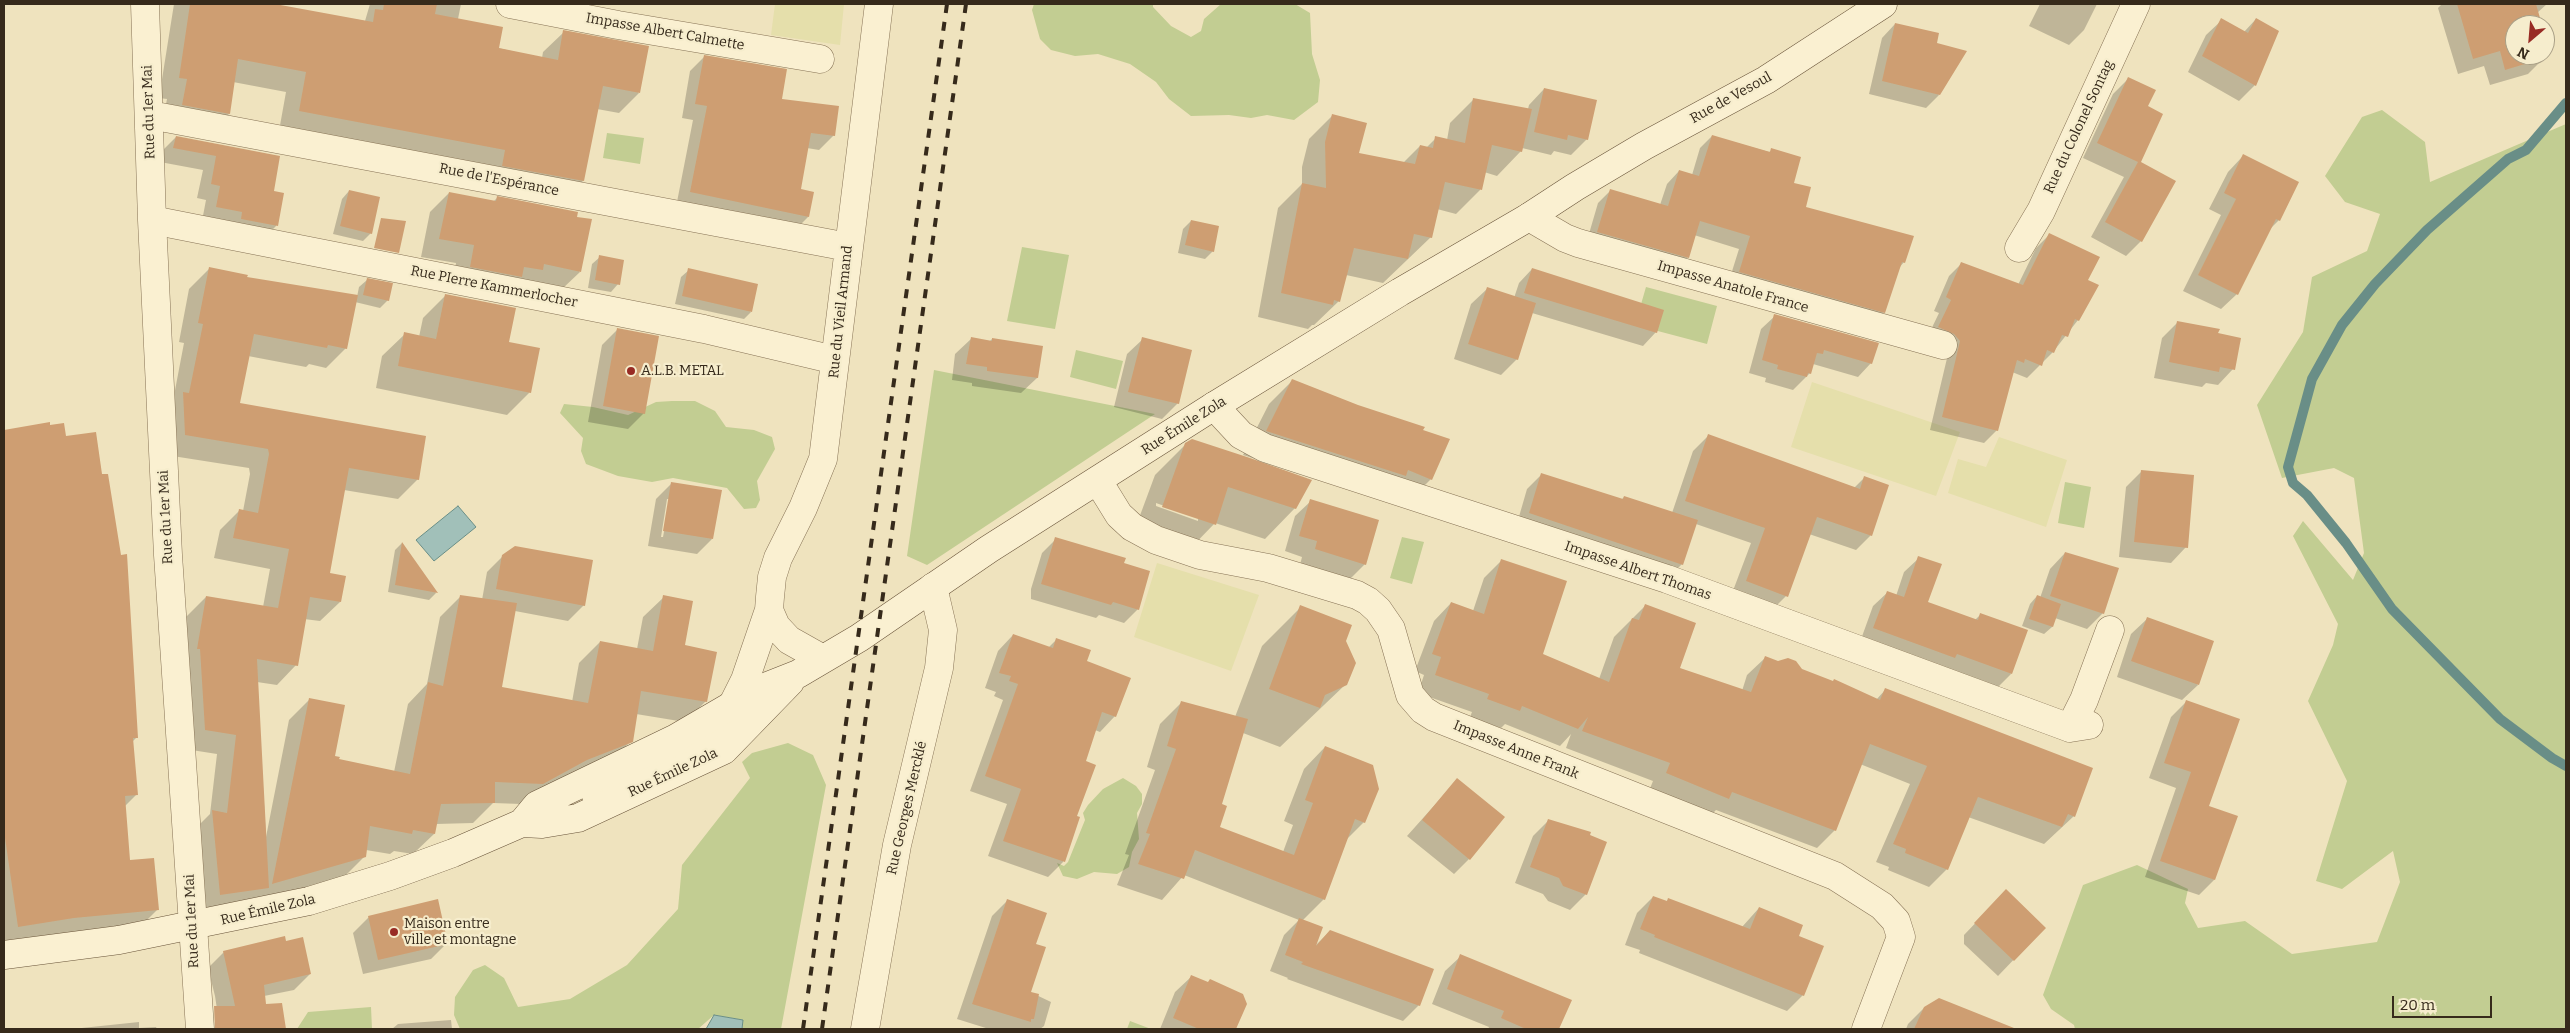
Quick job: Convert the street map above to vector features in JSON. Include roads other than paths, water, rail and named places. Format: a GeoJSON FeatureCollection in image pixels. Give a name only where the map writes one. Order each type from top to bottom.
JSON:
{"type":"FeatureCollection","features":[{"type":"Feature","properties":{"kind":"street","name":"Rue du 1er Mai"},"geometry":{"type":"LineString","coordinates":[[145,4],[152,220],[168,549],[200,1029]]}},
{"type":"Feature","properties":{"kind":"street","name":"Impasse Albert Calmette"},"geometry":{"type":"LineString","coordinates":[[510,4],[618,25],[820,59]]}},
{"type":"Feature","properties":{"kind":"street","name":"Rue du Vieil Armand"},"geometry":{"type":"LineString","coordinates":[[732,706],[745,680],[769,610],[772,577],[778,558],[803,508],[823,459],[831,408],[848,247],[878,4]]}},
{"type":"Feature","properties":{"kind":"street","name":"Rue de Vesoul"},"geometry":{"type":"LineString","coordinates":[[1575,186],[1766,80],[1884,4]]}},
{"type":"Feature","properties":{"kind":"street","name":"Rue du Colonel Sontag"},"geometry":{"type":"LineString","coordinates":[[2019,248],[2041,210],[2136,4]]}},
{"type":"Feature","properties":{"kind":"street","name":"Rue de l'Espérance"},"geometry":{"type":"LineString","coordinates":[[150,115],[848,247]]}},
{"type":"Feature","properties":{"kind":"street","name":"Rue Émile Zola"},"geometry":{"type":"LineString","coordinates":[[4,956],[119,940],[192,927],[309,901],[390,876],[532,823],[578,818],[724,750],[798,674],[821,658],[866,634],[933,587],[1214,406],[1400,292],[1529,217],[1575,186]]}},
{"type":"Feature","properties":{"kind":"street","name":"Impasse Anatole France"},"geometry":{"type":"LineString","coordinates":[[1529,217],[1565,238],[1588,246],[1943,345]]}},
{"type":"Feature","properties":{"kind":"street","name":"Rue PIerre Kammerlocher"},"geometry":{"type":"LineString","coordinates":[[152,220],[684,325],[835,360]]}},
{"type":"Feature","properties":{"kind":"street","name":"Impasse Albert Thomas"},"geometry":{"type":"LineString","coordinates":[[1214,406],[1241,436],[1265,448],[1656,575],[2080,727],[2084,700],[2110,630]]}},
{"type":"Feature","properties":{"kind":"street","name":"Impasse Anne Frank"},"geometry":{"type":"LineString","coordinates":[[1098,481],[1119,515],[1132,528],[1156,540],[1200,555],[1268,568],[1357,595],[1368,601],[1378,610],[1391,628],[1410,695],[1423,710],[1434,717],[1835,876],[1882,906],[1896,921],[1901,937],[1866,1029]]}},
{"type":"Feature","properties":{"kind":"street","name":"Rue Georges Mercklé"},"geometry":{"type":"LineString","coordinates":[[864,1029],[897,844],[940,661],[943,630],[933,587]]}},
{"type":"Feature","properties":{"kind":"street"},"geometry":{"type":"LineString","coordinates":[[769,610],[776,626],[789,640],[821,658]]}},
{"type":"Feature","properties":{"kind":"street","name":"Rue Émile Zola"},"geometry":{"type":"LineString","coordinates":[[532,823],[537,805],[628,762],[760,689],[798,674]]}},
{"type":"Feature","properties":{"kind":"water"},"geometry":{"type":"Polygon","coordinates":[[[458,506],[476,527],[434,561],[416,540],[458,506]]]}},
{"type":"Feature","properties":{"kind":"water"},"geometry":{"type":"Polygon","coordinates":[[[714,1015],[743,1020],[742,1029],[706,1029],[714,1015]]]}},
{"type":"Feature","properties":{"kind":"waterway"},"geometry":{"type":"LineString","coordinates":[[2566,103],[2526,150],[2508,159],[2427,230],[2375,284],[2342,325],[2312,379],[2288,467],[2293,483],[2307,495],[2346,543],[2392,609],[2500,719],[2552,758],[2566,766]]}},
{"type":"Feature","properties":{"kind":"railway"},"geometry":{"type":"LineString","coordinates":[[803,1029],[947,4]]}},
{"type":"Feature","properties":{"kind":"railway"},"geometry":{"type":"LineString","coordinates":[[822,1029],[966,4]]}},
{"type":"Feature","properties":{"kind":"place","name":"A.L.B. METAL"},"geometry":{"type":"Point","coordinates":[631,371]}},
{"type":"Feature","properties":{"kind":"place","name":"Maison entre ville et montagne"},"geometry":{"type":"Point","coordinates":[394,932]}}]}
